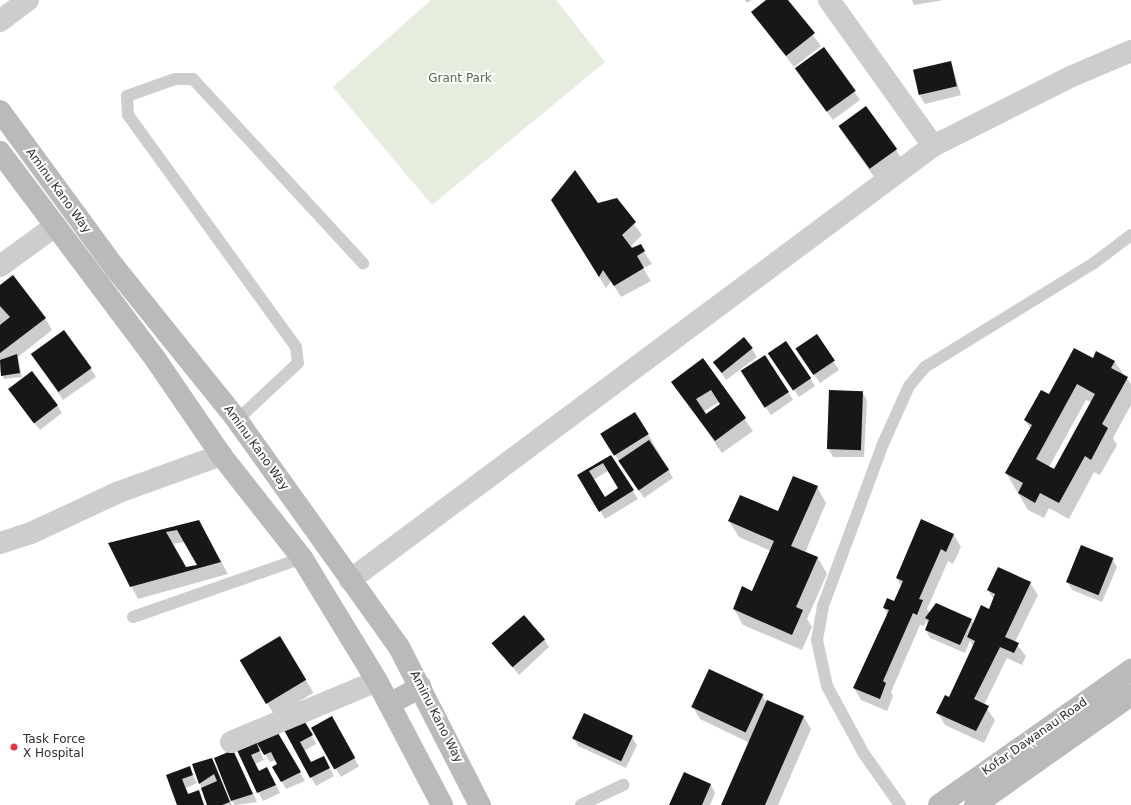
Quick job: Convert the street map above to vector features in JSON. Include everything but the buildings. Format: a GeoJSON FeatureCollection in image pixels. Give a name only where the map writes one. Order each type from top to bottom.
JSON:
{"type":"FeatureCollection","features":[{"type":"Feature","properties":{"kind":"main road","name":"Aminu Kano Way"},"geometry":{"type":"LineString","coordinates":[[0,111],[115,268],[237,420],[399,647],[421,687],[480,805]]}},
{"type":"Feature","properties":{"kind":"main road","name":"Aminu Kano Way"},"geometry":{"type":"LineString","coordinates":[[0,152],[156,360],[221,455],[302,558],[377,681],[442,805]]}},
{"type":"Feature","properties":{"kind":"main road","name":"Kofar Dawanau Road"},"geometry":{"type":"LineString","coordinates":[[939,805],[1131,670]]}},
{"type":"Feature","properties":{"kind":"main road"},"geometry":{"type":"LineString","coordinates":[[389,704],[421,687]]}},
{"type":"Feature","properties":{"kind":"main road","name":"Kofar Dawanau Road"},"geometry":{"type":"LineString","coordinates":[[975,805],[1131,695]]}},
{"type":"Feature","properties":{"kind":"street"},"geometry":{"type":"LineString","coordinates":[[0,21],[28,0]]}},
{"type":"Feature","properties":{"kind":"street"},"geometry":{"type":"LineString","coordinates":[[829,0],[933,146]]}},
{"type":"Feature","properties":{"kind":"street"},"geometry":{"type":"LineString","coordinates":[[350,580],[933,146],[1070,77],[1131,52]]}},
{"type":"Feature","properties":{"kind":"street"},"geometry":{"type":"LineString","coordinates":[[0,266],[55,226]]}},
{"type":"Feature","properties":{"kind":"street"},"geometry":{"type":"LineString","coordinates":[[0,544],[31,533],[120,492],[221,455]]}},
{"type":"Feature","properties":{"kind":"street"},"geometry":{"type":"LineString","coordinates":[[231,742],[377,681]]}},
{"type":"Feature","properties":{"kind":"lane"},"geometry":{"type":"LineString","coordinates":[[237,420],[298,363],[296,347],[128,115],[128,96],[175,79],[193,79],[363,263]]}},
{"type":"Feature","properties":{"kind":"lane"},"geometry":{"type":"LineString","coordinates":[[900,805],[864,754],[827,686],[817,640],[822,606],[882,444],[909,386],[925,367],[1094,263],[1131,235]]}},
{"type":"Feature","properties":{"kind":"lane"},"geometry":{"type":"LineString","coordinates":[[133,617],[302,558]]}},
{"type":"Feature","properties":{"kind":"lane"},"geometry":{"type":"LineString","coordinates":[[581,805],[622,785]]}},
{"type":"Feature","properties":{"kind":"green space","name":"Grant Park"},"geometry":{"type":"Polygon","coordinates":[[[431,0],[556,0],[605,62],[432,205],[333,87],[431,0]]]}},
{"type":"Feature","properties":{"kind":"place","name":"Task Force X Hospital"},"geometry":{"type":"Point","coordinates":[14,747]}}]}
